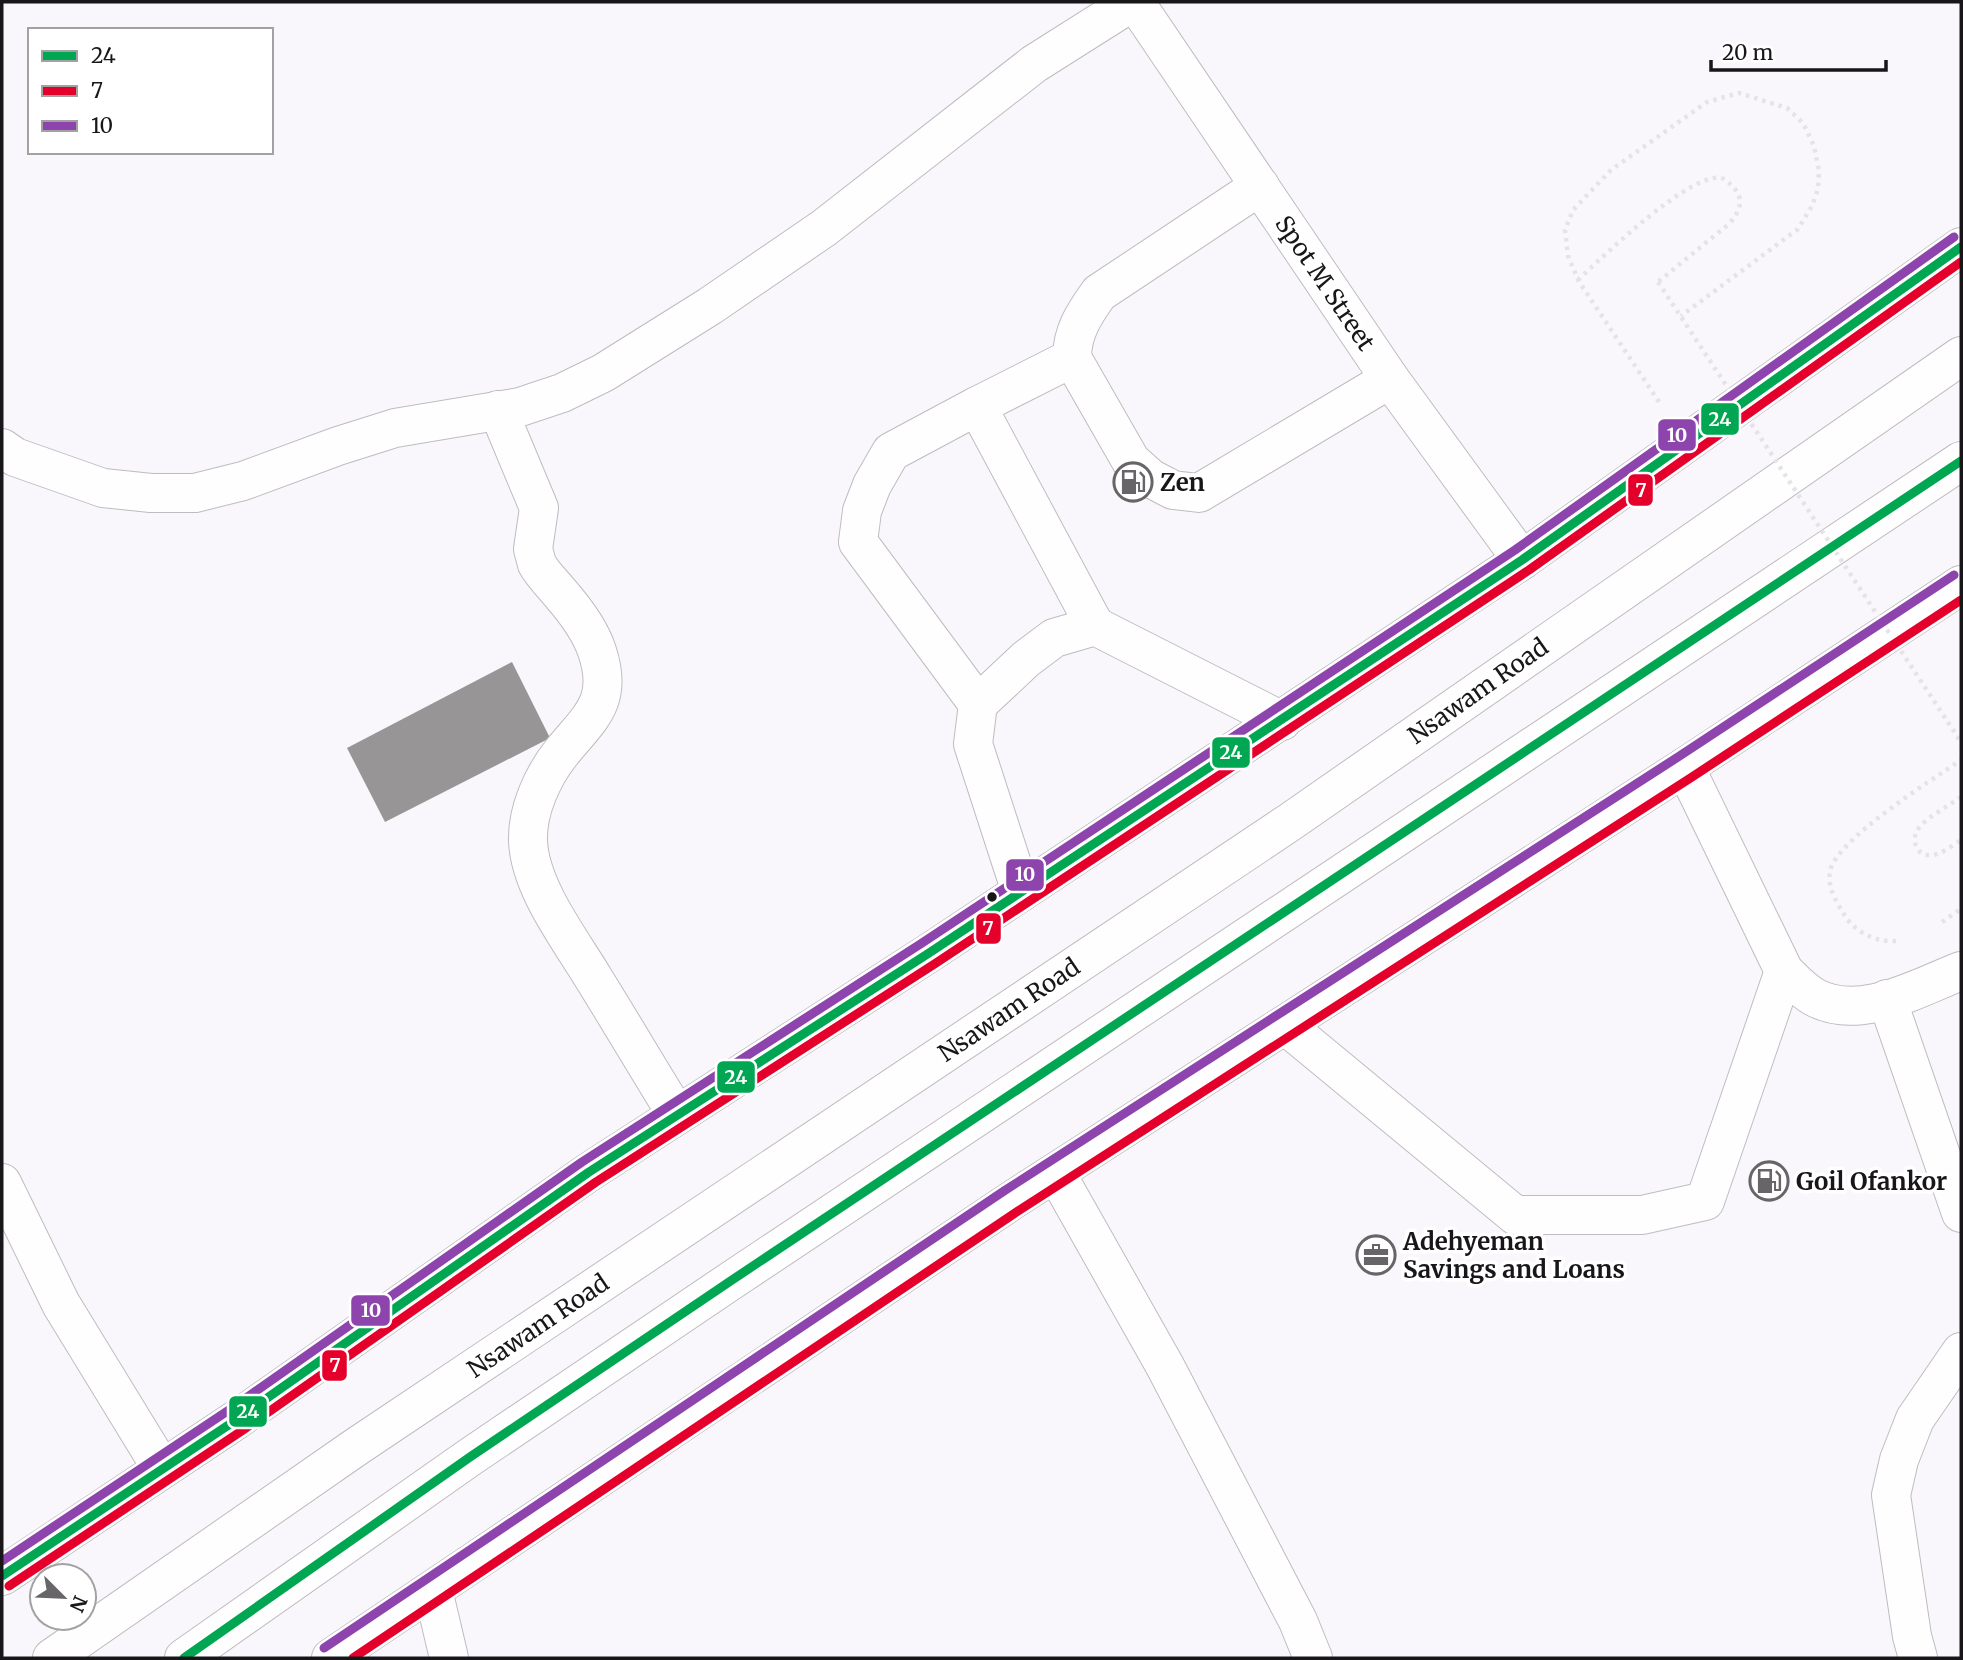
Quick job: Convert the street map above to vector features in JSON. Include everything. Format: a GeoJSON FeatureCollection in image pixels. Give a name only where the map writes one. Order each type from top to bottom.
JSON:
{"type":"FeatureCollection","features":[{"type":"Feature","properties":{"kind":"main road","name":"Spot M Street"},"geometry":{"type":"LineString","coordinates":[[1133,2],[1390,379],[1522,560]]}},
{"type":"Feature","properties":{"kind":"main road"},"geometry":{"type":"LineString","coordinates":[[2,447],[15,457],[103,488],[151,493],[195,493],[243,481],[395,428],[520,407],[572,388],[603,373],[710,306],[824,228],[1034,65],[1133,2]]}},
{"type":"Feature","properties":{"kind":"main road"},"geometry":{"type":"LineString","coordinates":[[1260,186],[1098,293],[1083,315],[1072,341],[1072,358],[1131,461],[1150,478],[1173,490],[1199,493],[1390,379]]}},
{"type":"Feature","properties":{"kind":"main road"},"geometry":{"type":"LineString","coordinates":[[2,1576],[236,1420],[589,1172],[1282,721],[1522,560],[1961,247]]}},
{"type":"Feature","properties":{"kind":"main road","name":"Nsawam Road"},"geometry":{"type":"LineString","coordinates":[[52,1658],[356,1447],[1290,822],[1961,356]]}},
{"type":"Feature","properties":{"kind":"main road"},"geometry":{"type":"LineString","coordinates":[[978,704],[858,542],[862,512],[872,485],[891,453],[1072,358]]}},
{"type":"Feature","properties":{"kind":"main road"},"geometry":{"type":"LineString","coordinates":[[977,406],[1096,626],[1282,721]]}},
{"type":"Feature","properties":{"kind":"main road"},"geometry":{"type":"LineString","coordinates":[[498,410],[540,508],[533,550],[537,564],[593,640],[602,669],[600,701],[590,721],[559,755],[542,785],[530,815],[528,842],[533,871],[551,909],[677,1115]]}},
{"type":"Feature","properties":{"kind":"main road"},"geometry":{"type":"LineString","coordinates":[[184,1658],[470,1457],[732,1280],[1961,461]]}},
{"type":"Feature","properties":{"kind":"main road"},"geometry":{"type":"LineString","coordinates":[[331,1658],[1056,1173],[1685,767],[1961,585]]}},
{"type":"Feature","properties":{"kind":"main road"},"geometry":{"type":"LineString","coordinates":[[1021,892],[973,744],[978,704],[1026,659],[1054,638],[1096,626]]}},
{"type":"Feature","properties":{"kind":"main road"},"geometry":{"type":"LineString","coordinates":[[1685,767],[1784,971],[1801,988],[1814,997],[1839,1006],[1861,1005],[1887,999],[1961,971]]}},
{"type":"Feature","properties":{"kind":"main road"},"geometry":{"type":"LineString","coordinates":[[1285,1025],[1515,1215],[1642,1215],[1705,1201],[1784,971]]}},
{"type":"Feature","properties":{"kind":"main road"},"geometry":{"type":"LineString","coordinates":[[1887,999],[1961,1213]]}},
{"type":"Feature","properties":{"kind":"main road"},"geometry":{"type":"LineString","coordinates":[[1056,1173],[1165,1366],[1298,1621],[1313,1658]]}},
{"type":"Feature","properties":{"kind":"main road"},"geometry":{"type":"LineString","coordinates":[[2,1183],[61,1304],[162,1469]]}},
{"type":"Feature","properties":{"kind":"main road"},"geometry":{"type":"LineString","coordinates":[[1918,1658],[1912,1636],[1891,1495],[1899,1460],[1916,1419],[1961,1352]]}},
{"type":"Feature","properties":{"kind":"main road"},"geometry":{"type":"LineString","coordinates":[[433,1590],[449,1658]]}},
{"type":"Feature","properties":{"kind":"path"},"geometry":{"type":"LineString","coordinates":[[1681,316],[1798,229],[1812,206],[1818,189],[1819,171],[1814,146],[1803,123],[1787,108],[1739,93],[1707,102],[1611,170],[1573,210],[1565,230],[1569,256],[1578,280],[1687,444]]}},
{"type":"Feature","properties":{"kind":"path"},"geometry":{"type":"LineString","coordinates":[[1578,280],[1630,232],[1678,195],[1710,177],[1724,179],[1739,196],[1739,212],[1730,223],[1658,282],[1961,742]]}},
{"type":"Feature","properties":{"kind":"path"},"geometry":{"type":"LineString","coordinates":[[1903,939],[1893,942],[1871,938],[1852,927],[1830,886],[1830,871],[1843,850],[1895,805],[1961,760]]}},
{"type":"Feature","properties":{"kind":"path"},"geometry":{"type":"LineString","coordinates":[[1961,797],[1925,822],[1916,832],[1915,842],[1919,850],[1926,855],[1934,855],[1943,853],[1961,841]]}},
{"type":"Feature","properties":{"kind":"path"},"geometry":{"type":"LineString","coordinates":[[1934,926],[1961,909]]}},
{"type":"Feature","properties":{"kind":"building"},"geometry":{"type":"Polygon","coordinates":[[[512,662],[550,738],[385,822],[347,748],[512,662]]]}},
{"type":"Feature","properties":{"kind":"transit line","name":"10"},"geometry":{"type":"LineString","coordinates":[[2,1561],[229,1410],[582,1162],[922,943],[1515,550],[1954,237]]}},
{"type":"Feature","properties":{"kind":"transit line","name":"24"},"geometry":{"type":"LineString","coordinates":[[2,1576],[236,1420],[589,1172],[929,953],[1522,560],[1961,247]]}},
{"type":"Feature","properties":{"kind":"transit line","name":"7"},"geometry":{"type":"LineString","coordinates":[[9,1586],[243,1430],[596,1182],[936,963],[1529,570],[1961,262]]}},
{"type":"Feature","properties":{"kind":"transit line","name":"24"},"geometry":{"type":"LineString","coordinates":[[184,1658],[470,1457],[732,1280],[1961,461]]}},
{"type":"Feature","properties":{"kind":"transit line","name":"10"},"geometry":{"type":"LineString","coordinates":[[324,1648],[1004,1191],[1678,757],[1954,575]]}},
{"type":"Feature","properties":{"kind":"transit line","name":"7"},"geometry":{"type":"LineString","coordinates":[[353,1658],[1018,1211],[1692,777],[1961,600]]}},
{"type":"Feature","properties":{"kind":"place","name":"Zen"},"geometry":{"type":"Point","coordinates":[1133,482]}},
{"type":"Feature","properties":{"kind":"place","name":"Goil Ofankor"},"geometry":{"type":"Point","coordinates":[1769,1181]}},
{"type":"Feature","properties":{"kind":"place","name":"Adehyeman Savings and Loans"},"geometry":{"type":"Point","coordinates":[1376,1255]}}]}
